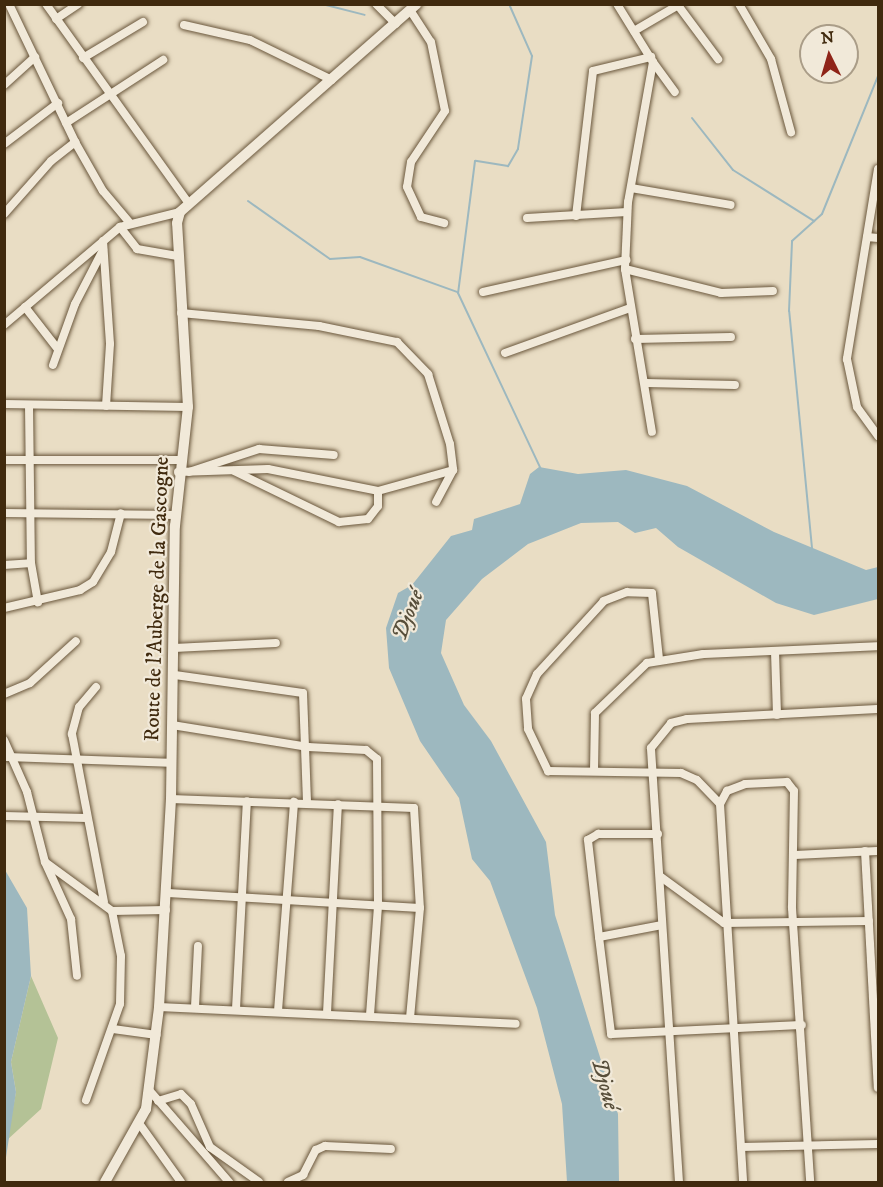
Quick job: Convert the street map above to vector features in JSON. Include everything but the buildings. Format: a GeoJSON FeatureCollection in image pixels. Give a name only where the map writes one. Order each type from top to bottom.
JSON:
{"type":"FeatureCollection","features":[{"type":"Feature","properties":{"kind":"street"},"geometry":{"type":"LineString","coordinates":[[9,4],[75,142],[103,190],[129,222]]}},
{"type":"Feature","properties":{"kind":"street"},"geometry":{"type":"LineString","coordinates":[[46,4],[189,204]]}},
{"type":"Feature","properties":{"kind":"street"},"geometry":{"type":"LineString","coordinates":[[56,19],[78,4]]}},
{"type":"Feature","properties":{"kind":"street"},"geometry":{"type":"LineString","coordinates":[[376,4],[396,24]]}},
{"type":"Feature","properties":{"kind":"street"},"geometry":{"type":"LineString","coordinates":[[617,4],[675,92]]}},
{"type":"Feature","properties":{"kind":"street"},"geometry":{"type":"LineString","coordinates":[[739,4],[771,59],[791,132]]}},
{"type":"Feature","properties":{"kind":"street"},"geometry":{"type":"LineString","coordinates":[[634,31],[678,5],[718,59]]}},
{"type":"Feature","properties":{"kind":"street"},"geometry":{"type":"LineString","coordinates":[[4,325],[104,245],[120,227],[129,222],[180,212],[414,8],[431,42],[445,111],[411,162],[407,187],[421,217],[444,223]]}},
{"type":"Feature","properties":{"kind":"street"},"geometry":{"type":"LineString","coordinates":[[83,58],[143,22]]}},
{"type":"Feature","properties":{"kind":"street"},"geometry":{"type":"LineString","coordinates":[[184,25],[250,40],[332,80]]}},
{"type":"Feature","properties":{"kind":"street"},"geometry":{"type":"LineString","coordinates":[[4,85],[35,57]]}},
{"type":"Feature","properties":{"kind":"street"},"geometry":{"type":"LineString","coordinates":[[66,123],[163,60]]}},
{"type":"Feature","properties":{"kind":"street"},"geometry":{"type":"LineString","coordinates":[[652,60],[627,212],[625,269],[635,339],[646,383],[652,432]]}},
{"type":"Feature","properties":{"kind":"street"},"geometry":{"type":"LineString","coordinates":[[576,216],[593,71],[652,60]]}},
{"type":"Feature","properties":{"kind":"street"},"geometry":{"type":"LineString","coordinates":[[4,144],[57,103]]}},
{"type":"Feature","properties":{"kind":"street"},"geometry":{"type":"LineString","coordinates":[[4,214],[51,161],[75,142]]}},
{"type":"Feature","properties":{"kind":"street"},"geometry":{"type":"LineString","coordinates":[[879,169],[867,237],[848,377],[862,418],[879,436]]}},
{"type":"Feature","properties":{"kind":"street"},"geometry":{"type":"LineString","coordinates":[[631,188],[731,205]]}},
{"type":"Feature","properties":{"kind":"street","name":"Route de l'Auberge de la Gascogne"},"geometry":{"type":"LineString","coordinates":[[105,1182],[141,1126],[150,1091],[157,1035],[168,893],[175,675],[175,515],[183,472],[179,460],[188,407],[177,256],[180,212]]}},
{"type":"Feature","properties":{"kind":"street"},"geometry":{"type":"LineString","coordinates":[[526,218],[627,212]]}},
{"type":"Feature","properties":{"kind":"street"},"geometry":{"type":"LineString","coordinates":[[120,227],[137,249],[177,256]]}},
{"type":"Feature","properties":{"kind":"street"},"geometry":{"type":"LineString","coordinates":[[867,237],[879,238]]}},
{"type":"Feature","properties":{"kind":"street"},"geometry":{"type":"LineString","coordinates":[[53,365],[57,348],[104,245]]}},
{"type":"Feature","properties":{"kind":"street"},"geometry":{"type":"LineString","coordinates":[[104,245],[110,333],[106,406]]}},
{"type":"Feature","properties":{"kind":"street"},"geometry":{"type":"LineString","coordinates":[[483,292],[626,260]]}},
{"type":"Feature","properties":{"kind":"street"},"geometry":{"type":"LineString","coordinates":[[625,269],[709,291],[773,291]]}},
{"type":"Feature","properties":{"kind":"street"},"geometry":{"type":"LineString","coordinates":[[26,307],[57,348]]}},
{"type":"Feature","properties":{"kind":"street"},"geometry":{"type":"LineString","coordinates":[[505,354],[630,308]]}},
{"type":"Feature","properties":{"kind":"street"},"geometry":{"type":"LineString","coordinates":[[181,313],[319,326],[397,342],[428,374],[453,470],[436,502]]}},
{"type":"Feature","properties":{"kind":"street"},"geometry":{"type":"LineString","coordinates":[[635,339],[730,337]]}},
{"type":"Feature","properties":{"kind":"street"},"geometry":{"type":"LineString","coordinates":[[646,383],[735,385]]}},
{"type":"Feature","properties":{"kind":"street"},"geometry":{"type":"LineString","coordinates":[[4,404],[188,407]]}},
{"type":"Feature","properties":{"kind":"street"},"geometry":{"type":"LineString","coordinates":[[29,405],[31,563],[38,602]]}},
{"type":"Feature","properties":{"kind":"street"},"geometry":{"type":"LineString","coordinates":[[183,472],[259,449],[334,455]]}},
{"type":"Feature","properties":{"kind":"street"},"geometry":{"type":"LineString","coordinates":[[4,460],[179,460]]}},
{"type":"Feature","properties":{"kind":"street"},"geometry":{"type":"LineString","coordinates":[[234,470],[339,522],[368,519],[378,506],[378,491]]}},
{"type":"Feature","properties":{"kind":"street"},"geometry":{"type":"LineString","coordinates":[[183,472],[280,470],[378,491],[453,470]]}},
{"type":"Feature","properties":{"kind":"street"},"geometry":{"type":"LineString","coordinates":[[4,513],[175,515]]}},
{"type":"Feature","properties":{"kind":"street"},"geometry":{"type":"LineString","coordinates":[[4,608],[38,602],[93,582],[111,552],[121,513]]}},
{"type":"Feature","properties":{"kind":"street"},"geometry":{"type":"LineString","coordinates":[[4,565],[31,563]]}},
{"type":"Feature","properties":{"kind":"street"},"geometry":{"type":"LineString","coordinates":[[659,659],[652,593],[617,593],[604,601],[530,686],[531,744],[545,768],[650,771],[688,775],[720,804]]}},
{"type":"Feature","properties":{"kind":"street"},"geometry":{"type":"LineString","coordinates":[[4,694],[30,683],[76,641]]}},
{"type":"Feature","properties":{"kind":"street"},"geometry":{"type":"LineString","coordinates":[[174,648],[276,643]]}},
{"type":"Feature","properties":{"kind":"street"},"geometry":{"type":"LineString","coordinates":[[594,771],[595,713],[635,670],[659,659],[879,646]]}},
{"type":"Feature","properties":{"kind":"street"},"geometry":{"type":"LineString","coordinates":[[775,651],[777,715]]}},
{"type":"Feature","properties":{"kind":"street"},"geometry":{"type":"LineString","coordinates":[[175,675],[303,693],[308,747],[307,802]]}},
{"type":"Feature","properties":{"kind":"street"},"geometry":{"type":"LineString","coordinates":[[96,687],[74,718],[73,760],[104,902]]}},
{"type":"Feature","properties":{"kind":"street"},"geometry":{"type":"LineString","coordinates":[[679,1182],[672,1030],[662,925],[658,834],[650,771],[651,748],[671,723],[879,709]]}},
{"type":"Feature","properties":{"kind":"street"},"geometry":{"type":"LineString","coordinates":[[172,725],[308,747],[372,753],[378,807],[378,906],[370,1015]]}},
{"type":"Feature","properties":{"kind":"street"},"geometry":{"type":"LineString","coordinates":[[4,740],[45,862],[71,919],[77,976]]}},
{"type":"Feature","properties":{"kind":"street"},"geometry":{"type":"LineString","coordinates":[[9,757],[172,763]]}},
{"type":"Feature","properties":{"kind":"street"},"geometry":{"type":"LineString","coordinates":[[743,1182],[724,923],[720,804],[727,791],[745,784],[791,783],[794,926],[802,1025],[810,1182]]}},
{"type":"Feature","properties":{"kind":"street"},"geometry":{"type":"LineString","coordinates":[[171,799],[307,802],[414,808],[420,908],[411,1018]]}},
{"type":"Feature","properties":{"kind":"street"},"geometry":{"type":"LineString","coordinates":[[236,1009],[247,801]]}},
{"type":"Feature","properties":{"kind":"street"},"geometry":{"type":"LineString","coordinates":[[279,1011],[283,901],[294,802]]}},
{"type":"Feature","properties":{"kind":"street"},"geometry":{"type":"LineString","coordinates":[[327,1014],[330,902],[338,804]]}},
{"type":"Feature","properties":{"kind":"street"},"geometry":{"type":"LineString","coordinates":[[4,816],[87,818]]}},
{"type":"Feature","properties":{"kind":"street"},"geometry":{"type":"LineString","coordinates":[[658,834],[598,834],[588,840],[611,1034],[802,1025]]}},
{"type":"Feature","properties":{"kind":"street"},"geometry":{"type":"LineString","coordinates":[[865,851],[869,921],[876,976],[879,1088]]}},
{"type":"Feature","properties":{"kind":"street"},"geometry":{"type":"LineString","coordinates":[[794,855],[879,851]]}},
{"type":"Feature","properties":{"kind":"street"},"geometry":{"type":"LineString","coordinates":[[45,862],[104,902],[112,910],[122,980],[113,1029],[86,1100]]}},
{"type":"Feature","properties":{"kind":"street"},"geometry":{"type":"LineString","coordinates":[[661,877],[724,923],[794,926],[869,921]]}},
{"type":"Feature","properties":{"kind":"street"},"geometry":{"type":"LineString","coordinates":[[168,893],[420,908]]}},
{"type":"Feature","properties":{"kind":"street"},"geometry":{"type":"LineString","coordinates":[[112,910],[166,910]]}},
{"type":"Feature","properties":{"kind":"street"},"geometry":{"type":"LineString","coordinates":[[599,937],[662,925]]}},
{"type":"Feature","properties":{"kind":"street"},"geometry":{"type":"LineString","coordinates":[[195,1007],[198,946]]}},
{"type":"Feature","properties":{"kind":"street"},"geometry":{"type":"LineString","coordinates":[[159,1006],[516,1024]]}},
{"type":"Feature","properties":{"kind":"street"},"geometry":{"type":"LineString","coordinates":[[113,1029],[157,1035]]}},
{"type":"Feature","properties":{"kind":"street"},"geometry":{"type":"LineString","coordinates":[[150,1091],[230,1182]]}},
{"type":"Feature","properties":{"kind":"street"},"geometry":{"type":"LineString","coordinates":[[158,1101],[181,1094],[191,1104],[210,1148],[259,1182]]}},
{"type":"Feature","properties":{"kind":"street"},"geometry":{"type":"LineString","coordinates":[[141,1126],[181,1182]]}},
{"type":"Feature","properties":{"kind":"street"},"geometry":{"type":"LineString","coordinates":[[741,1147],[879,1144]]}},
{"type":"Feature","properties":{"kind":"street"},"geometry":{"type":"LineString","coordinates":[[288,1182],[303,1175],[316,1150],[325,1146],[392,1149]]}},
{"type":"Feature","properties":{"kind":"green space"},"geometry":{"type":"Polygon","coordinates":[[[31,976],[58,1038],[41,1109],[7,1140],[16,1092],[11,1062],[31,976]]]}},
{"type":"Feature","properties":{"kind":"water","name":"Djoué"},"geometry":{"type":"Polygon","coordinates":[[[539,467],[578,474],[626,470],[687,486],[774,532],[866,570],[878,567],[878,599],[814,615],[776,603],[678,547],[656,528],[635,533],[618,522],[581,523],[528,544],[482,579],[446,620],[441,653],[464,705],[491,741],[546,842],[555,915],[618,1114],[619,1182],[567,1182],[562,1104],[537,1008],[490,881],[472,859],[459,798],[420,741],[389,668],[386,628],[398,593],[412,585],[451,536],[472,530],[474,519],[520,504],[530,474],[539,467]]]}},
{"type":"Feature","properties":{"kind":"water"},"geometry":{"type":"Polygon","coordinates":[[[5,870],[27,908],[31,976],[11,1062],[16,1092],[5,1164],[5,870]]]}},
{"type":"Feature","properties":{"kind":"waterway"},"geometry":{"type":"LineString","coordinates":[[322,4],[365,15]]}},
{"type":"Feature","properties":{"kind":"waterway"},"geometry":{"type":"LineString","coordinates":[[509,4],[532,56],[518,149],[508,166],[475,161],[458,293],[541,469]]}},
{"type":"Feature","properties":{"kind":"waterway"},"geometry":{"type":"LineString","coordinates":[[812,548],[789,311],[792,241],[822,214],[878,76]]}},
{"type":"Feature","properties":{"kind":"waterway"},"geometry":{"type":"LineString","coordinates":[[692,118],[733,170],[814,221]]}},
{"type":"Feature","properties":{"kind":"waterway"},"geometry":{"type":"LineString","coordinates":[[248,201],[330,259],[360,257],[457,292]]}}]}
